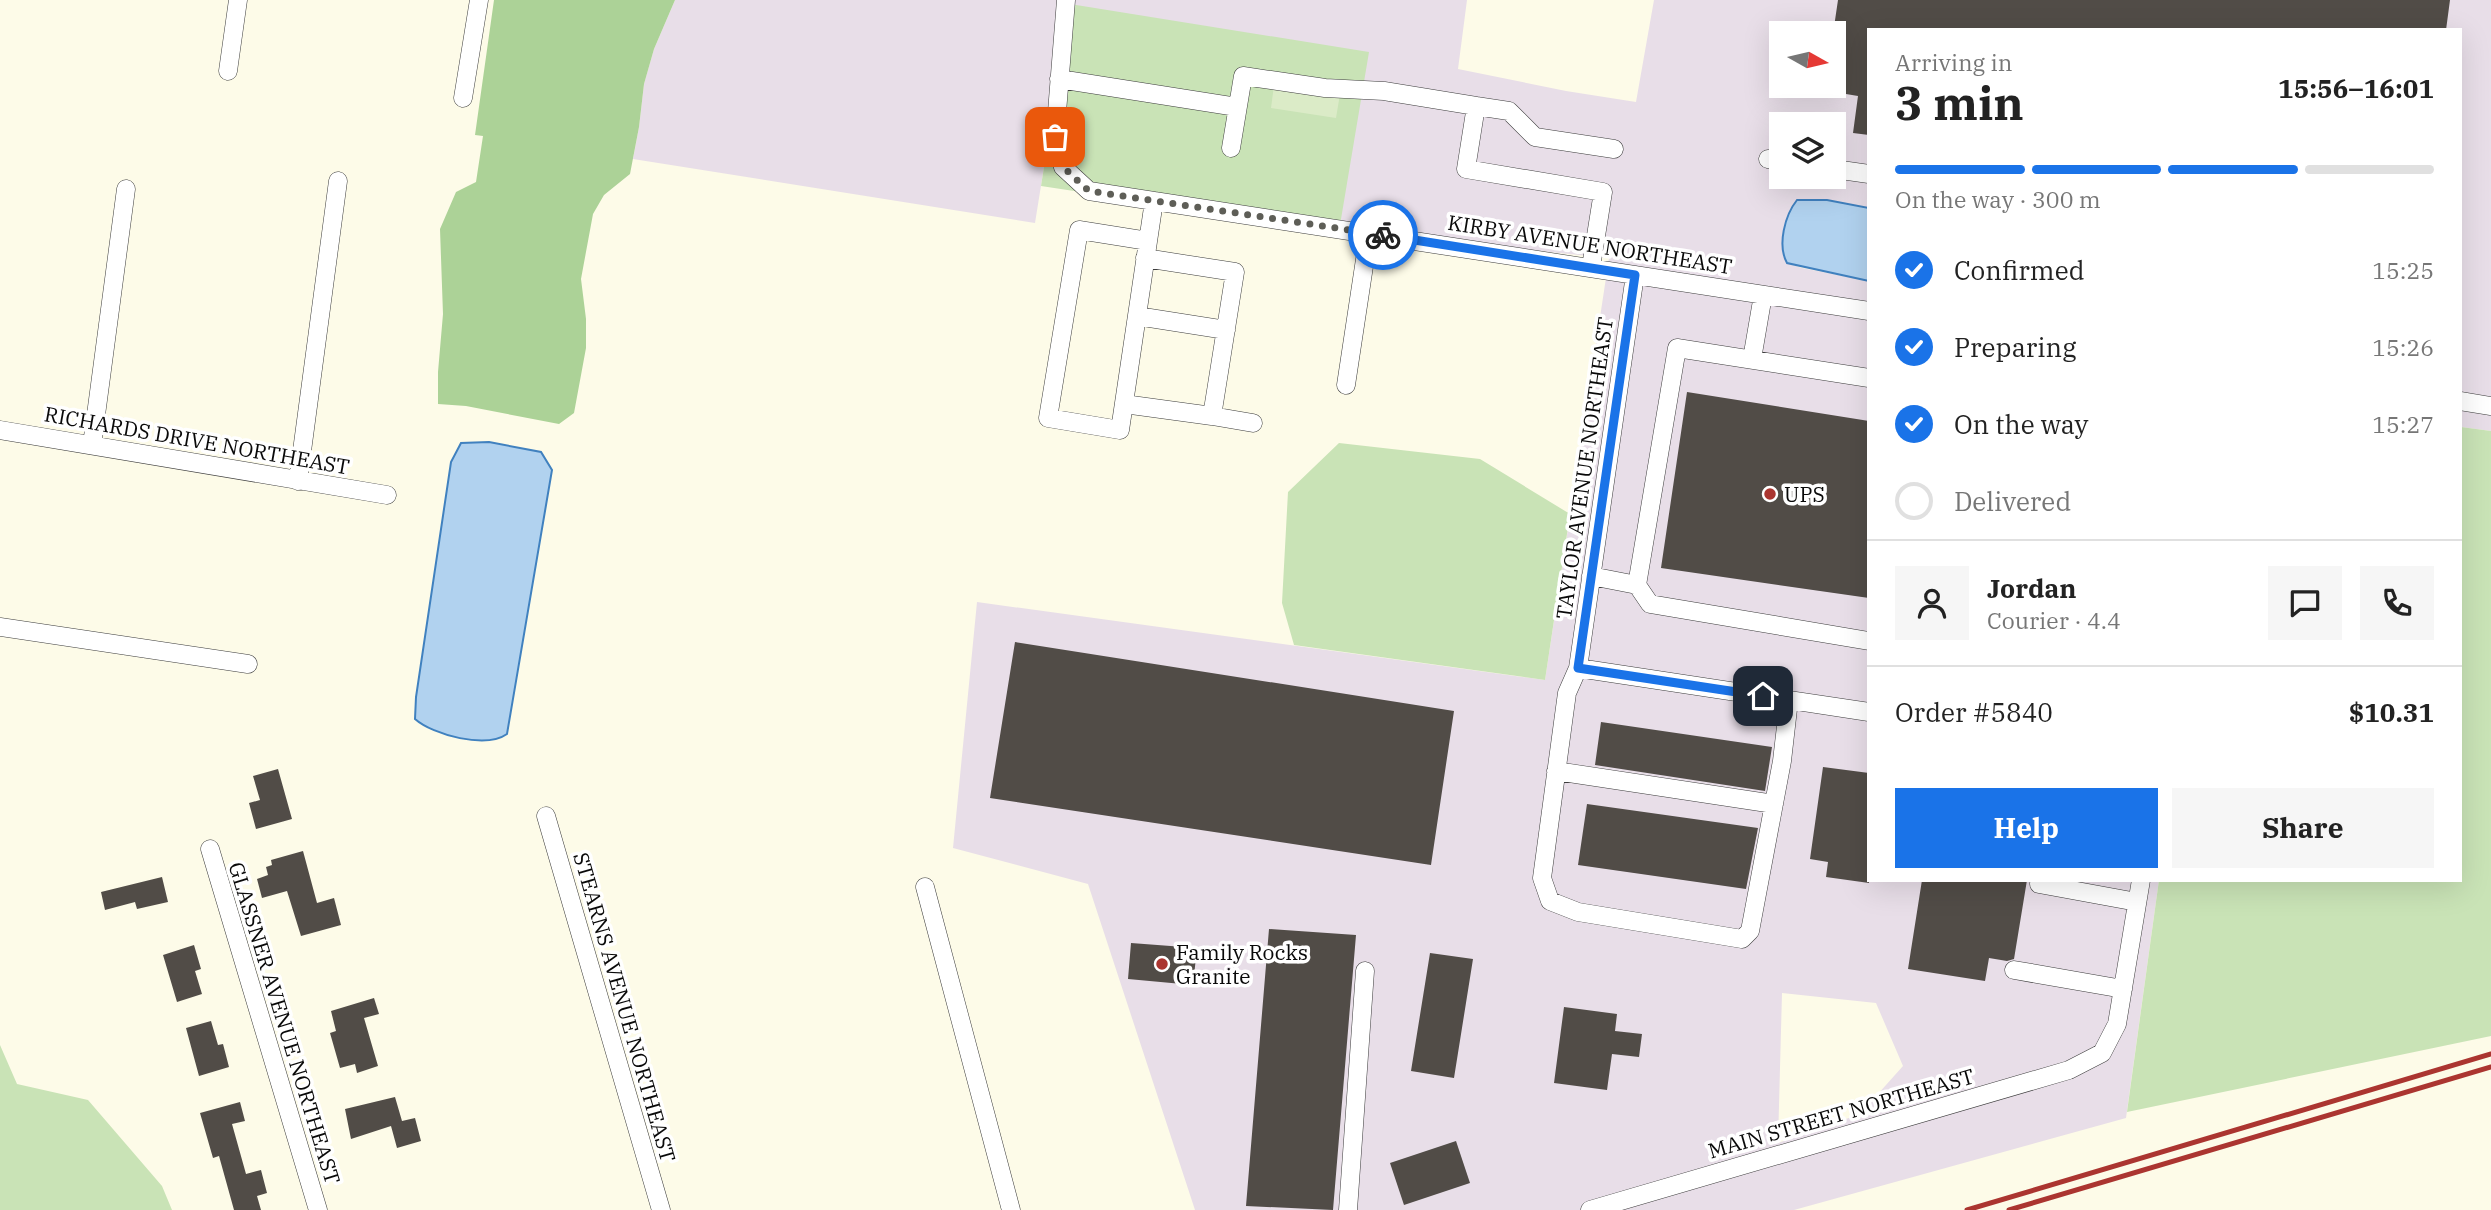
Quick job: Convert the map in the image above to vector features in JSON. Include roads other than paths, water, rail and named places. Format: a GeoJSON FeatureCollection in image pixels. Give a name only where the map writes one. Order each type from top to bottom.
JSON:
{"type":"FeatureCollection","features":[{"type":"Feature","properties":{"kind":"street"},"geometry":{"type":"LineString","coordinates":[[228,71],[239,0]]}},
{"type":"Feature","properties":{"kind":"street"},"geometry":{"type":"LineString","coordinates":[[463,98],[479,0]]}},
{"type":"Feature","properties":{"kind":"street","name":"KIRBY AVENUE NORTHEAST"},"geometry":{"type":"LineString","coordinates":[[1066,0],[1055,137],[1063,167],[1089,191],[1867,311]]}},
{"type":"Feature","properties":{"kind":"street"},"geometry":{"type":"LineString","coordinates":[[1230,148],[1242,76],[1325,88],[1384,91],[1509,111],[1535,137],[1614,149]]}},
{"type":"Feature","properties":{"kind":"street"},"geometry":{"type":"LineString","coordinates":[[1059,79],[1237,107]]}},
{"type":"Feature","properties":{"kind":"street"},"geometry":{"type":"LineString","coordinates":[[1476,106],[1466,169],[1604,192],[1591,267]]}},
{"type":"Feature","properties":{"kind":"street"},"geometry":{"type":"LineString","coordinates":[[1846,171],[1867,174]]}},
{"type":"Feature","properties":{"kind":"street"},"geometry":{"type":"LineString","coordinates":[[298,481],[338,181]]}},
{"type":"Feature","properties":{"kind":"street"},"geometry":{"type":"LineString","coordinates":[[92,445],[125,189]]}},
{"type":"Feature","properties":{"kind":"street"},"geometry":{"type":"LineString","coordinates":[[1154,201],[1146,249],[1120,430],[1048,418],[1079,230],[1146,249],[1235,272],[1213,416]]}},
{"type":"Feature","properties":{"kind":"street"},"geometry":{"type":"LineString","coordinates":[[1346,385],[1369,233]]}},
{"type":"Feature","properties":{"kind":"street","name":"TAYLOR AVENUE NORTHEAST"},"geometry":{"type":"LineString","coordinates":[[1635,275],[1578,668],[1567,693],[1556,771],[1542,878],[1550,901],[1578,912],[1742,939],[1749,931],[1774,804]]}},
{"type":"Feature","properties":{"kind":"street"},"geometry":{"type":"LineString","coordinates":[[1752,359],[1763,295]]}},
{"type":"Feature","properties":{"kind":"street"},"geometry":{"type":"LineString","coordinates":[[1137,316],[1227,330]]}},
{"type":"Feature","properties":{"kind":"street"},"geometry":{"type":"LineString","coordinates":[[1867,378],[1676,348],[1637,585],[1650,604],[1867,641]]}},
{"type":"Feature","properties":{"kind":"street"},"geometry":{"type":"LineString","coordinates":[[2462,401],[2491,406]]}},
{"type":"Feature","properties":{"kind":"street"},"geometry":{"type":"LineString","coordinates":[[1124,404],[1253,423]]}},
{"type":"Feature","properties":{"kind":"street","name":"RICHARDS DRIVE NORTHEAST"},"geometry":{"type":"LineString","coordinates":[[0,430],[387,495]]}},
{"type":"Feature","properties":{"kind":"street"},"geometry":{"type":"LineString","coordinates":[[1591,576],[1637,585]]}},
{"type":"Feature","properties":{"kind":"street"},"geometry":{"type":"LineString","coordinates":[[0,627],[248,664]]}},
{"type":"Feature","properties":{"kind":"street"},"geometry":{"type":"LineString","coordinates":[[1578,668],[1867,712]]}},
{"type":"Feature","properties":{"kind":"street"},"geometry":{"type":"LineString","coordinates":[[1556,771],[1774,804],[1789,700]]}},
{"type":"Feature","properties":{"kind":"street","name":"STEARNS AVENUE NORTHEAST"},"geometry":{"type":"LineString","coordinates":[[546,816],[661,1210]]}},
{"type":"Feature","properties":{"kind":"street","name":"GLASSNER AVENUE NORTHEAST"},"geometry":{"type":"LineString","coordinates":[[210,849],[318,1210]]}},
{"type":"Feature","properties":{"kind":"street"},"geometry":{"type":"LineString","coordinates":[[2014,970],[2123,989],[2141,882]]}},
{"type":"Feature","properties":{"kind":"street"},"geometry":{"type":"LineString","coordinates":[[2039,884],[2137,902]]}},
{"type":"Feature","properties":{"kind":"street"},"geometry":{"type":"LineString","coordinates":[[925,887],[1011,1210]]}},
{"type":"Feature","properties":{"kind":"street"},"geometry":{"type":"LineString","coordinates":[[1348,1210],[1365,971]]}},
{"type":"Feature","properties":{"kind":"street","name":"MAIN STREET NORTHEAST"},"geometry":{"type":"LineString","coordinates":[[1590,1210],[2069,1070],[2102,1053],[2117,1024],[2123,989]]}},
{"type":"Feature","properties":{"kind":"water"},"geometry":{"type":"Polygon","coordinates":[[[1797,200],[1827,200],[1867,208],[1867,281],[1787,263],[1783,239],[1789,214],[1797,200]]]}},
{"type":"Feature","properties":{"kind":"water"},"geometry":{"type":"Polygon","coordinates":[[[489,442],[541,452],[552,470],[507,734],[498,738],[473,740],[446,735],[415,719],[416,697],[451,462],[461,443],[489,442]]]}},
{"type":"Feature","properties":{"kind":"railway"},"geometry":{"type":"LineString","coordinates":[[1967,1210],[2491,1054]]}},
{"type":"Feature","properties":{"kind":"railway"},"geometry":{"type":"LineString","coordinates":[[2009,1210],[2491,1067]]}},
{"type":"Feature","properties":{"kind":"place","name":"UPS"},"geometry":{"type":"Point","coordinates":[1770,494]}},
{"type":"Feature","properties":{"kind":"place","name":"Family Rocks Granite"},"geometry":{"type":"Point","coordinates":[1162,964]}}]}
